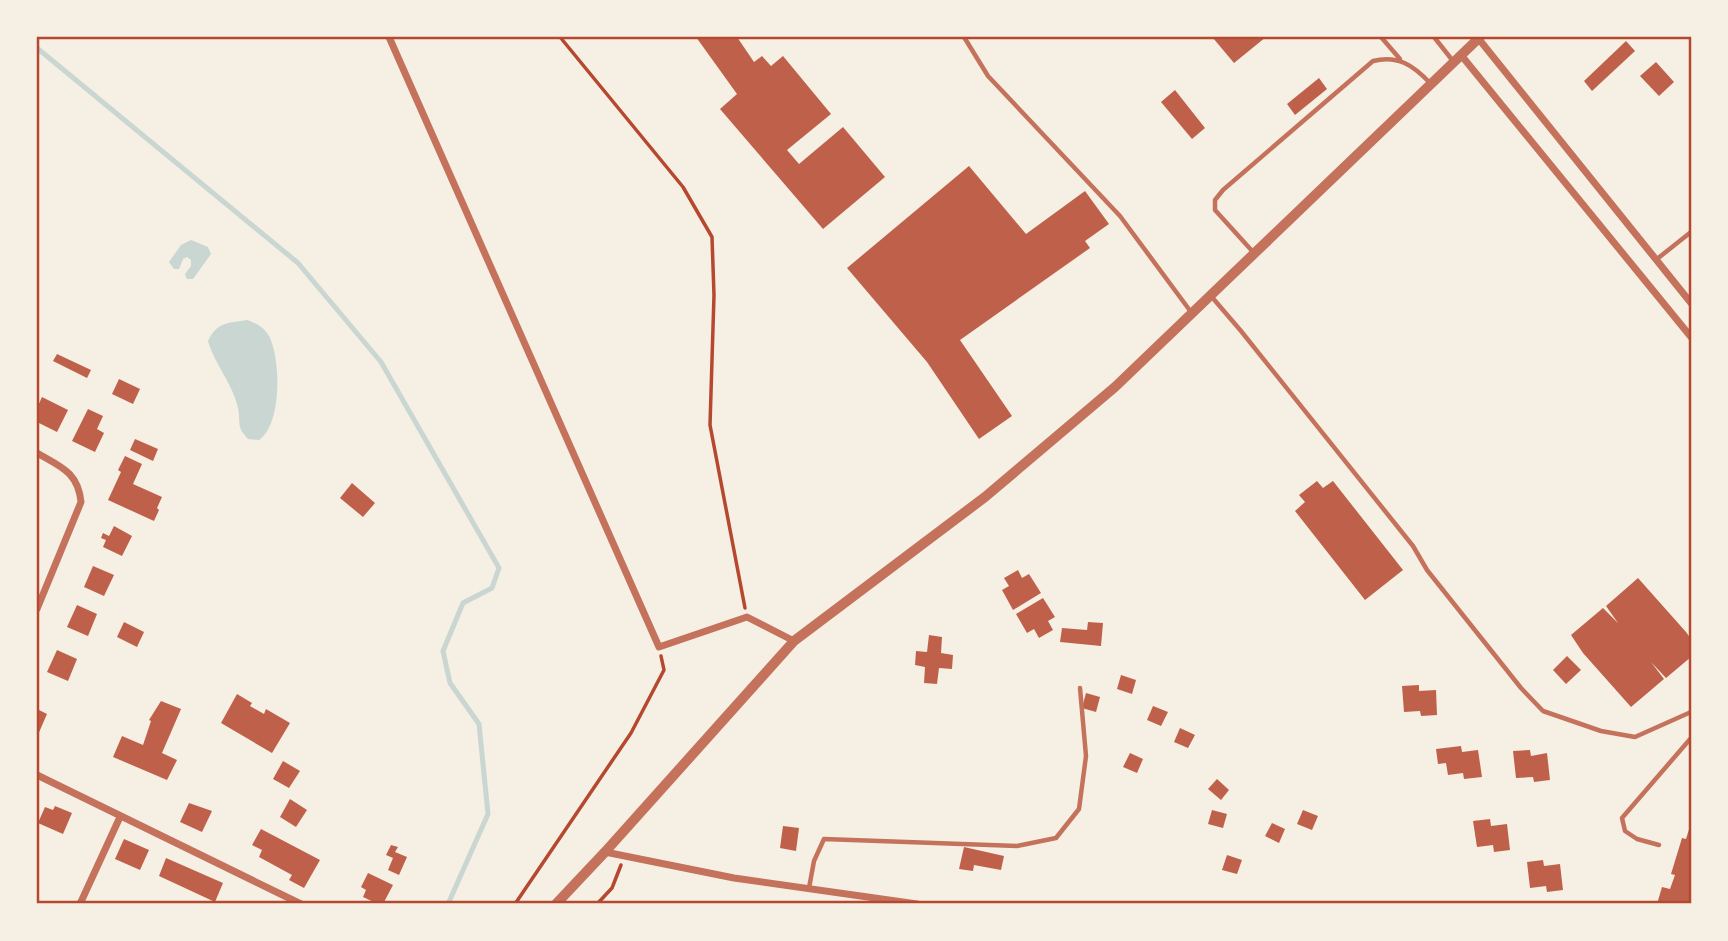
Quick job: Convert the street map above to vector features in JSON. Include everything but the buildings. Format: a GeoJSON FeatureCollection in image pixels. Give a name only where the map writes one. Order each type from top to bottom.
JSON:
{"type":"FeatureCollection","features":[{"type":"Feature","properties":{"kind":"street"},"geometry":{"type":"LineString","coordinates":[[389,37],[659,648],[747,617],[794,641]]}},
{"type":"Feature","properties":{"kind":"street"},"geometry":{"type":"LineString","coordinates":[[556,904],[794,641],[985,497],[1115,387],[1479,37],[1691,303]]}},
{"type":"Feature","properties":{"kind":"street"},"geometry":{"type":"LineString","coordinates":[[1457,58],[1691,337]]}},
{"type":"Feature","properties":{"kind":"street"},"geometry":{"type":"LineString","coordinates":[[37,453],[64,468],[74,477],[80,490],[80,502],[37,609]]}},
{"type":"Feature","properties":{"kind":"street"},"geometry":{"type":"LineString","coordinates":[[37,775],[301,904]]}},
{"type":"Feature","properties":{"kind":"street"},"geometry":{"type":"LineString","coordinates":[[80,904],[120,817]]}},
{"type":"Feature","properties":{"kind":"street"},"geometry":{"type":"LineString","coordinates":[[605,852],[734,878],[878,901],[917,904]]}},
{"type":"Feature","properties":{"kind":"lane"},"geometry":{"type":"LineString","coordinates":[[964,37],[988,76],[1120,216],[1192,313]]}},
{"type":"Feature","properties":{"kind":"lane"},"geometry":{"type":"LineString","coordinates":[[1381,37],[1401,60],[1417,69],[1431,83]]}},
{"type":"Feature","properties":{"kind":"lane"},"geometry":{"type":"LineString","coordinates":[[1434,37],[1457,58]]}},
{"type":"Feature","properties":{"kind":"lane"},"geometry":{"type":"LineString","coordinates":[[1254,253],[1215,210],[1216,200],[1223,190],[1373,61],[1385,58],[1401,60]]}},
{"type":"Feature","properties":{"kind":"lane"},"geometry":{"type":"LineString","coordinates":[[1656,260],[1691,232]]}},
{"type":"Feature","properties":{"kind":"lane"},"geometry":{"type":"LineString","coordinates":[[1210,295],[1413,546],[1427,570],[1495,656],[1543,711],[1601,731],[1635,737],[1691,712]]}},
{"type":"Feature","properties":{"kind":"lane"},"geometry":{"type":"LineString","coordinates":[[809,888],[814,861],[824,839],[1017,846],[1056,838],[1079,809],[1086,756],[1080,688]]}},
{"type":"Feature","properties":{"kind":"lane"},"geometry":{"type":"LineString","coordinates":[[1659,845],[1637,839],[1625,831],[1622,818],[1691,738]]}},
{"type":"Feature","properties":{"kind":"path"},"geometry":{"type":"LineString","coordinates":[[560,37],[683,187],[712,237],[714,295],[710,425],[747,617]]}},
{"type":"Feature","properties":{"kind":"path"},"geometry":{"type":"LineString","coordinates":[[515,904],[631,733],[664,670],[659,648]]}},
{"type":"Feature","properties":{"kind":"path"},"geometry":{"type":"LineString","coordinates":[[597,904],[612,888],[620,868]]}},
{"type":"Feature","properties":{"kind":"shaded area"},"geometry":{"type":"Polygon","coordinates":[[[191,240],[208,247],[211,254],[193,279],[187,279],[185,274],[191,266],[191,260],[187,257],[183,259],[179,269],[174,269],[169,262],[181,245],[191,240]]]}},
{"type":"Feature","properties":{"kind":"shaded area"},"geometry":{"type":"Polygon","coordinates":[[[247,320],[267,333],[276,360],[275,407],[267,432],[259,440],[248,439],[242,431],[236,399],[208,341],[219,327],[247,320]]]}},
{"type":"Feature","properties":{"kind":"waterway"},"geometry":{"type":"LineString","coordinates":[[37,48],[298,263],[381,362],[499,568],[492,588],[463,603],[443,651],[450,683],[479,724],[488,814],[448,904]]}}]}
